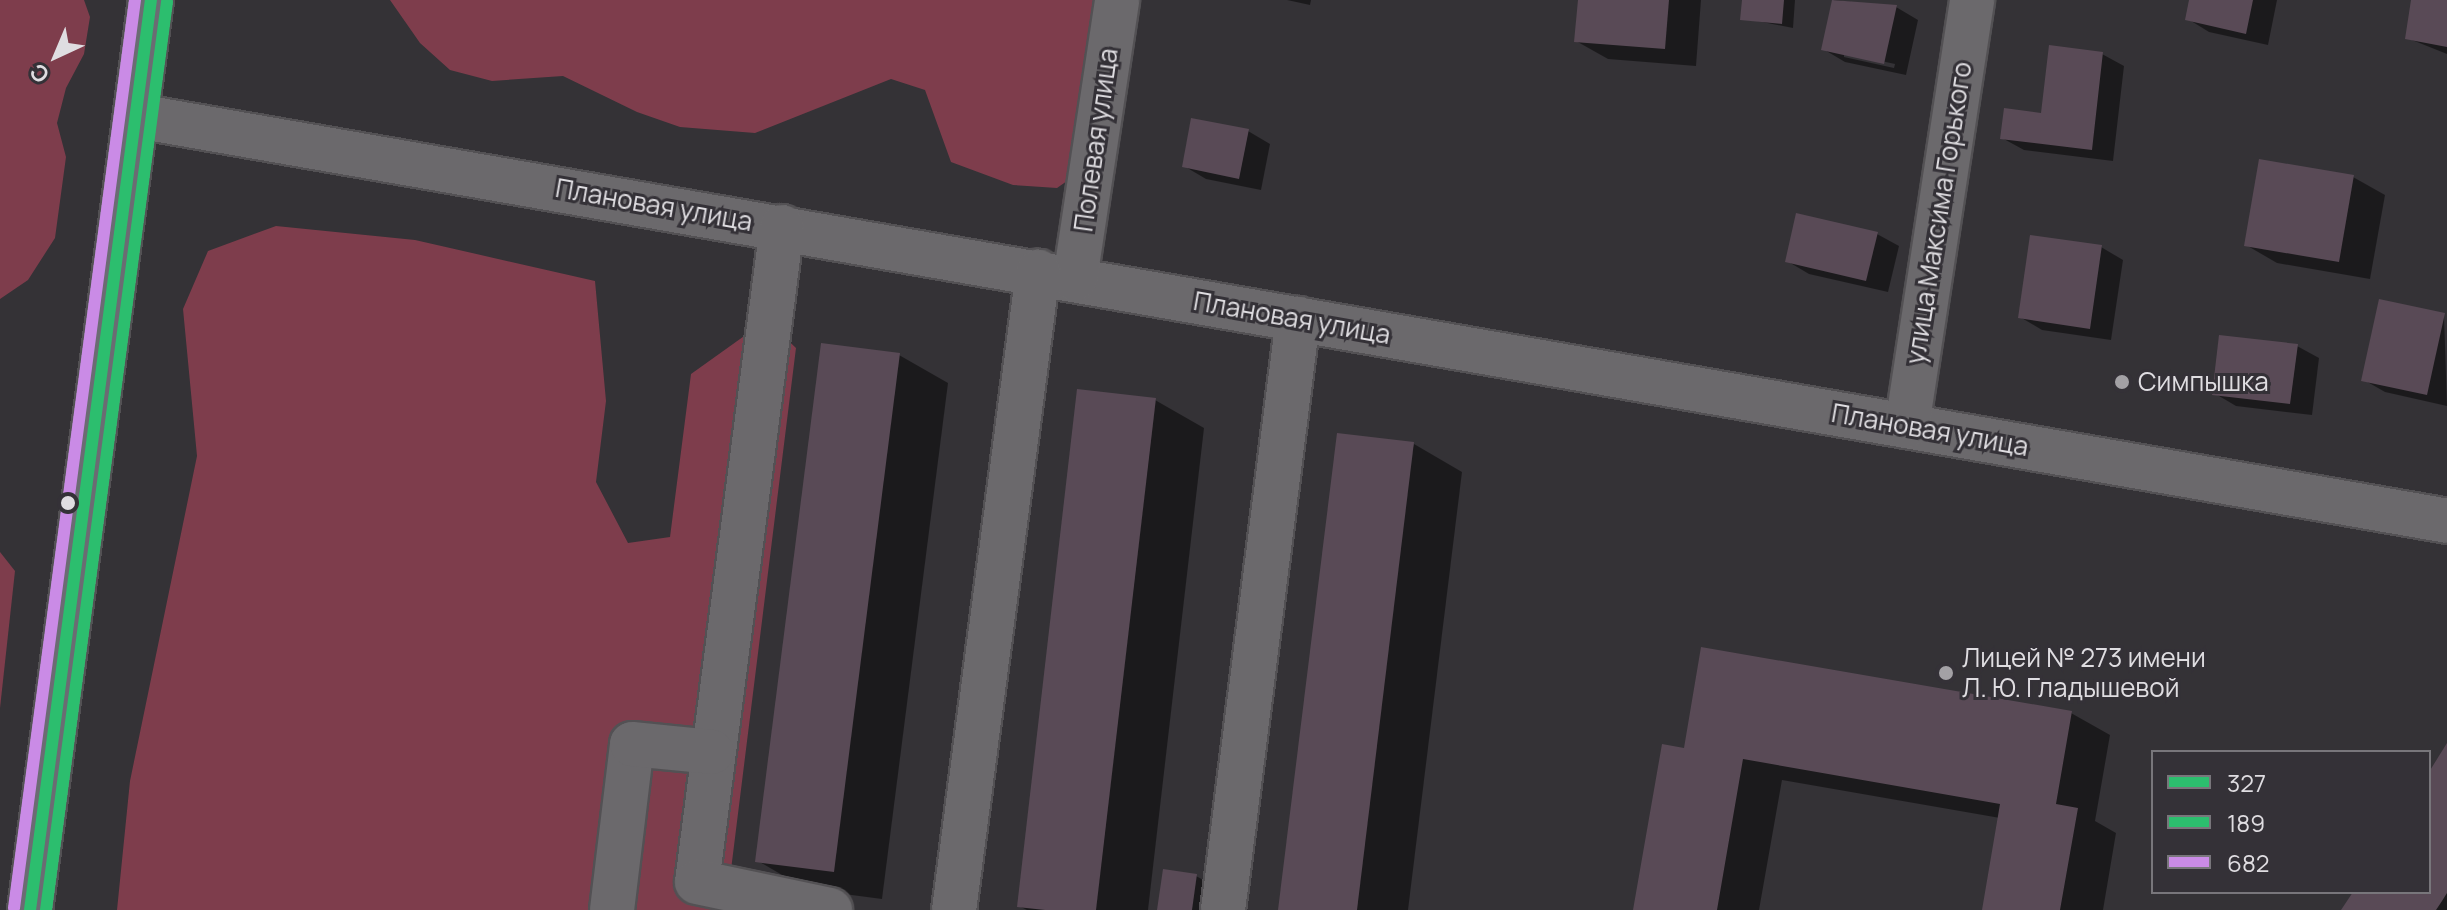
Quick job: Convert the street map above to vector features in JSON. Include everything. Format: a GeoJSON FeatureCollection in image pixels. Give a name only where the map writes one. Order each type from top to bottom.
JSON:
{"type":"FeatureCollection","features":[{"type":"Feature","properties":{"kind":"main road"},"geometry":{"type":"LineString","coordinates":[[30,910],[151,0]]}},
{"type":"Feature","properties":{"kind":"street","name":"Полевая улица"},"geometry":{"type":"LineString","coordinates":[[954,910],[1056,276],[1117,0]]}},
{"type":"Feature","properties":{"kind":"street","name":"улица Максима Горького"},"geometry":{"type":"LineString","coordinates":[[1907,426],[1972,0]]}},
{"type":"Feature","properties":{"kind":"street","name":"Плановая улица"},"geometry":{"type":"LineString","coordinates":[[137,116],[2447,521]]}},
{"type":"Feature","properties":{"kind":"street"},"geometry":{"type":"LineString","coordinates":[[782,227],[697,882],[830,910]]}},
{"type":"Feature","properties":{"kind":"street"},"geometry":{"type":"LineString","coordinates":[[1223,910],[1298,319]]}},
{"type":"Feature","properties":{"kind":"street"},"geometry":{"type":"LineString","coordinates":[[612,910],[632,744],[712,752]]}},
{"type":"Feature","properties":{"kind":"shaded area"},"geometry":{"type":"Polygon","coordinates":[[[0,0],[84,0],[90,17],[84,54],[66,88],[57,123],[66,157],[55,238],[28,280],[0,299],[0,0]]]}},
{"type":"Feature","properties":{"kind":"shaded area"},"geometry":{"type":"Polygon","coordinates":[[[390,0],[1109,0],[1087,167],[1057,188],[1013,185],[951,162],[925,90],[891,79],[755,133],[680,127],[637,112],[563,76],[492,81],[450,70],[420,43],[390,0]]]}},
{"type":"Feature","properties":{"kind":"shaded area"},"geometry":{"type":"Polygon","coordinates":[[[276,226],[415,240],[595,281],[606,401],[596,482],[628,543],[670,537],[691,374],[754,329],[775,328],[796,348],[726,910],[117,910],[130,781],[197,456],[183,309],[208,251],[276,226]]]}},
{"type":"Feature","properties":{"kind":"shaded area"},"geometry":{"type":"Polygon","coordinates":[[[0,552],[15,571],[0,708],[0,552]]]}},
{"type":"Feature","properties":{"kind":"building"},"geometry":{"type":"Polygon","coordinates":[[[1578,0],[1669,0],[1665,49],[1574,42],[1578,0]]]}},
{"type":"Feature","properties":{"kind":"building"},"geometry":{"type":"Polygon","coordinates":[[[1742,0],[1784,0],[1782,24],[1740,20],[1742,0]]]}},
{"type":"Feature","properties":{"kind":"building"},"geometry":{"type":"Polygon","coordinates":[[[1832,0],[1897,5],[1884,64],[1821,50],[1832,0]]]}},
{"type":"Feature","properties":{"kind":"building"},"geometry":{"type":"Polygon","coordinates":[[[2189,0],[2253,0],[2246,34],[2185,20],[2189,0]]]}},
{"type":"Feature","properties":{"kind":"building"},"geometry":{"type":"Polygon","coordinates":[[[2411,0],[2447,0],[2447,47],[2405,39],[2411,0]]]}},
{"type":"Feature","properties":{"kind":"building"},"geometry":{"type":"Polygon","coordinates":[[[2049,45],[2103,52],[2092,150],[2000,139],[2004,108],[2041,113],[2049,45]]]}},
{"type":"Feature","properties":{"kind":"building"},"geometry":{"type":"Polygon","coordinates":[[[1191,118],[1249,129],[1239,179],[1182,167],[1191,118]]]}},
{"type":"Feature","properties":{"kind":"building"},"geometry":{"type":"Polygon","coordinates":[[[2259,159],[2354,175],[2339,262],[2244,246],[2259,159]]]}},
{"type":"Feature","properties":{"kind":"building"},"geometry":{"type":"Polygon","coordinates":[[[1796,213],[1878,232],[1866,281],[1785,262],[1796,213]]]}},
{"type":"Feature","properties":{"kind":"building"},"geometry":{"type":"Polygon","coordinates":[[[2030,235],[2102,245],[2090,329],[2018,318],[2030,235]]]}},
{"type":"Feature","properties":{"kind":"building"},"geometry":{"type":"Polygon","coordinates":[[[2379,299],[2445,313],[2427,395],[2361,381],[2379,299]]]}},
{"type":"Feature","properties":{"kind":"building"},"geometry":{"type":"Polygon","coordinates":[[[2219,335],[2298,344],[2290,404],[2212,395],[2219,335]]]}},
{"type":"Feature","properties":{"kind":"building"},"geometry":{"type":"Polygon","coordinates":[[[821,343],[900,353],[834,872],[755,862],[821,343]]]}},
{"type":"Feature","properties":{"kind":"building"},"geometry":{"type":"Polygon","coordinates":[[[1077,389],[1156,398],[1096,910],[1045,910],[1017,907],[1077,389]]]}},
{"type":"Feature","properties":{"kind":"building"},"geometry":{"type":"Polygon","coordinates":[[[1337,433],[1414,442],[1357,910],[1278,910],[1337,433]]]}},
{"type":"Feature","properties":{"kind":"building"},"geometry":{"type":"Polygon","coordinates":[[[1701,647],[2072,711],[2056,804],[2078,808],[2060,910],[1982,910],[2000,804],[1743,759],[1717,910],[1633,910],[1662,744],[1684,748],[1701,647]]]}},
{"type":"Feature","properties":{"kind":"building"},"geometry":{"type":"Polygon","coordinates":[[[2447,743],[2447,893],[2442,901],[2436,910],[2341,910],[2352,894],[2431,894],[2431,769],[2447,743]]]}},
{"type":"Feature","properties":{"kind":"building"},"geometry":{"type":"Polygon","coordinates":[[[1163,869],[1197,874],[1192,910],[1157,910],[1163,869]]]}},
{"type":"Feature","properties":{"kind":"transit line","name":"682"},"geometry":{"type":"LineString","coordinates":[[14,908],[135,0]]}},
{"type":"Feature","properties":{"kind":"transit line","name":"327"},"geometry":{"type":"LineString","coordinates":[[30,910],[151,0]]}},
{"type":"Feature","properties":{"kind":"transit line","name":"189"},"geometry":{"type":"LineString","coordinates":[[46,910],[167,2]]}},
{"type":"Feature","properties":{"kind":"place","name":"Симпышка"},"geometry":{"type":"Point","coordinates":[2122,382]}},
{"type":"Feature","properties":{"kind":"place","name":"Лицей № 273 имени Л. Ю. Гладышевой"},"geometry":{"type":"Point","coordinates":[1946,673]}}]}
